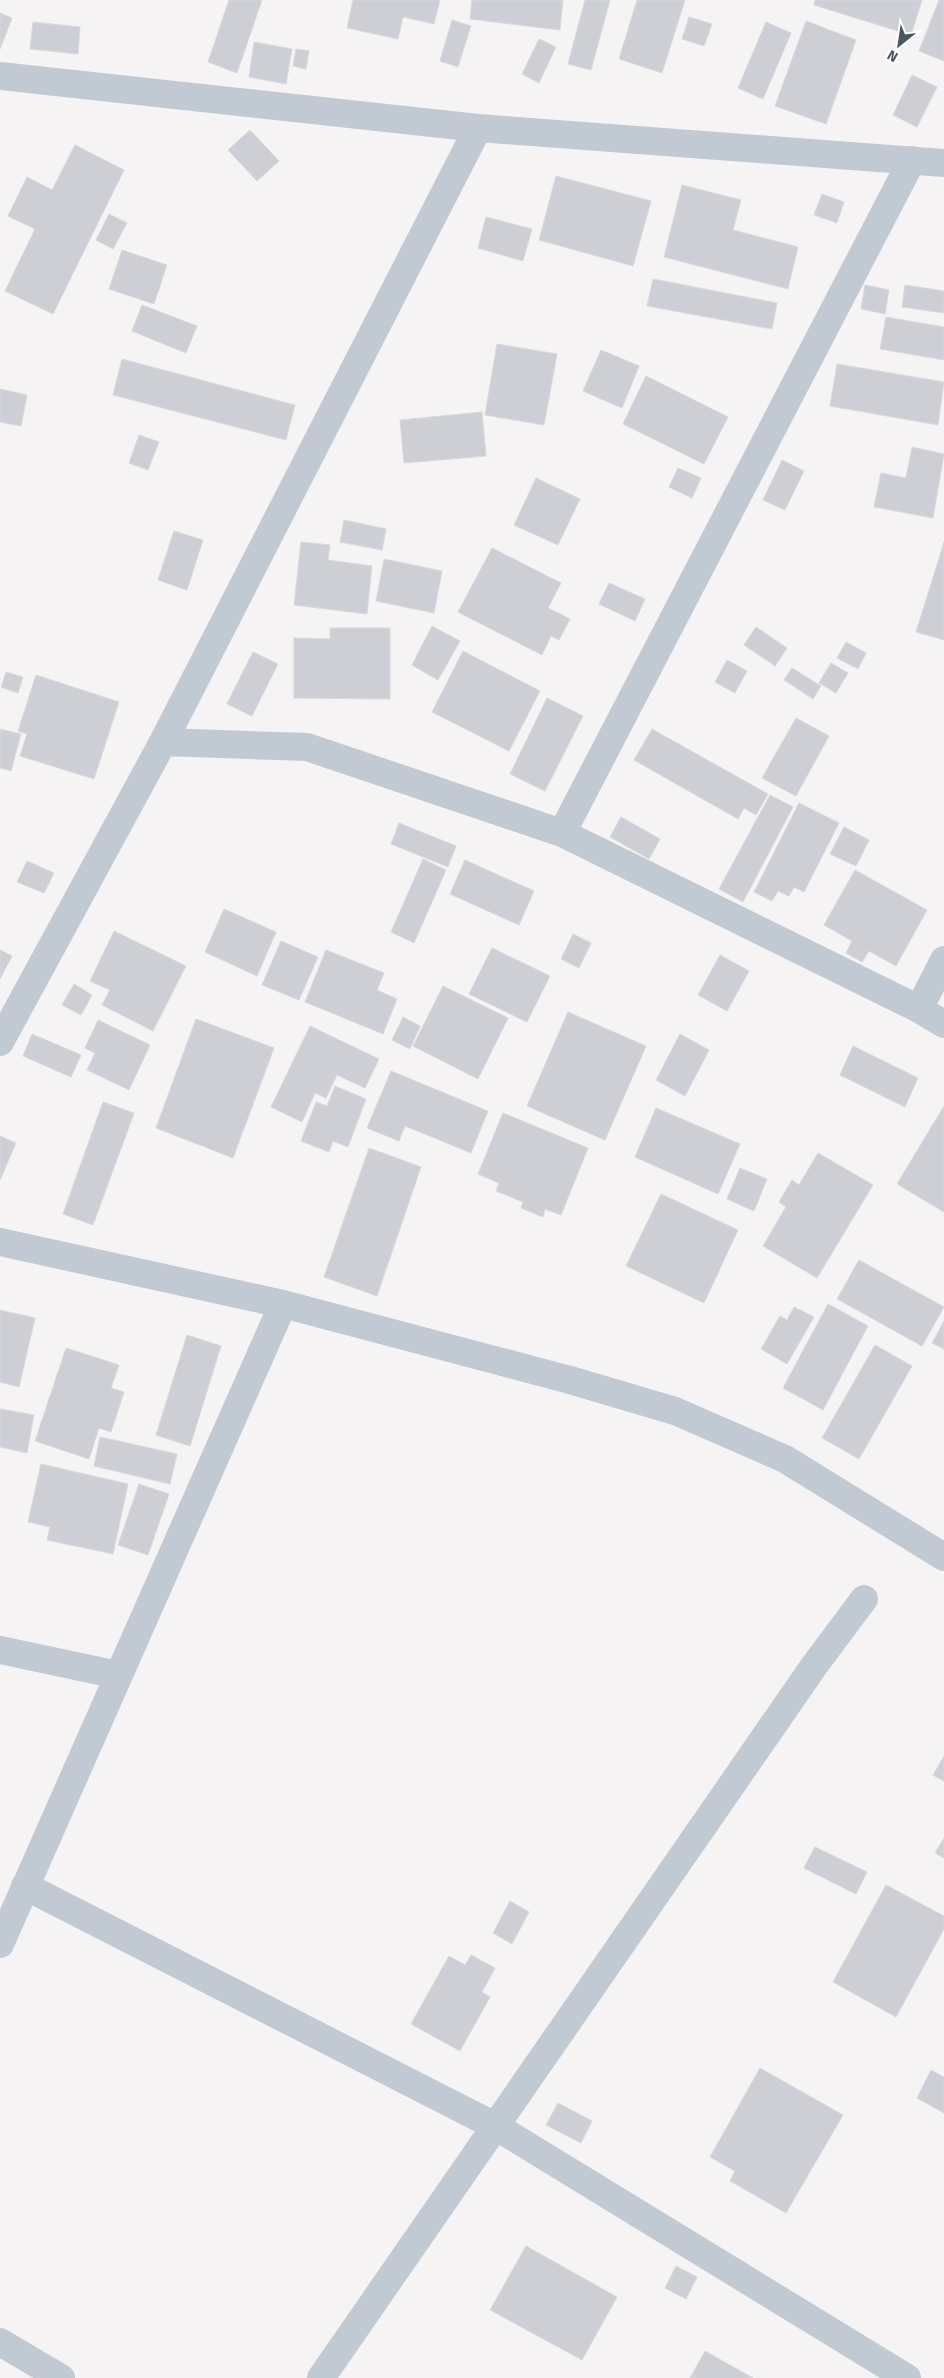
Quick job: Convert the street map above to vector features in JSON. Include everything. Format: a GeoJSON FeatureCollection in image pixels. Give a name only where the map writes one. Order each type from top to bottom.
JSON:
{"type":"FeatureCollection","features":[{"type":"Feature","properties":{"kind":"street"},"geometry":{"type":"LineString","coordinates":[[0,76],[478,128],[912,160],[944,164]]}},
{"type":"Feature","properties":{"kind":"street"},"geometry":{"type":"LineString","coordinates":[[0,1042],[164,742],[478,128]]}},
{"type":"Feature","properties":{"kind":"street"},"geometry":{"type":"LineString","coordinates":[[562,832],[912,160]]}},
{"type":"Feature","properties":{"kind":"street"},"geometry":{"type":"LineString","coordinates":[[164,742],[307,747],[562,832],[919,1009],[944,1024]]}},
{"type":"Feature","properties":{"kind":"street"},"geometry":{"type":"LineString","coordinates":[[919,1009],[944,960]]}},
{"type":"Feature","properties":{"kind":"street"},"geometry":{"type":"LineString","coordinates":[[0,1242],[283,1304],[570,1380],[674,1411],[785,1459],[944,1557]]}},
{"type":"Feature","properties":{"kind":"street"},"geometry":{"type":"LineString","coordinates":[[0,1944],[283,1304]]}},
{"type":"Feature","properties":{"kind":"street"},"geometry":{"type":"LineString","coordinates":[[321,2378],[814,1666],[864,1599]]}},
{"type":"Feature","properties":{"kind":"street"},"geometry":{"type":"LineString","coordinates":[[0,1650],[118,1675]]}},
{"type":"Feature","properties":{"kind":"street"},"geometry":{"type":"LineString","coordinates":[[25,1886],[495,2126],[907,2378]]}},
{"type":"Feature","properties":{"kind":"street"},"geometry":{"type":"LineString","coordinates":[[0,2342],[61,2378]]}},
{"type":"Feature","properties":{"kind":"building"},"geometry":{"type":"Polygon","coordinates":[[[229,0],[262,0],[237,73],[208,62],[229,0]]]}},
{"type":"Feature","properties":{"kind":"building"},"geometry":{"type":"Polygon","coordinates":[[[353,0],[440,0],[434,24],[403,17],[398,39],[347,28],[353,0]]]}},
{"type":"Feature","properties":{"kind":"building"},"geometry":{"type":"Polygon","coordinates":[[[472,0],[563,0],[560,30],[470,19],[472,0]]]}},
{"type":"Feature","properties":{"kind":"building"},"geometry":{"type":"Polygon","coordinates":[[[585,0],[610,0],[591,70],[568,64],[585,0]]]}},
{"type":"Feature","properties":{"kind":"building"},"geometry":{"type":"Polygon","coordinates":[[[637,0],[685,0],[662,73],[619,59],[637,0]]]}},
{"type":"Feature","properties":{"kind":"building"},"geometry":{"type":"Polygon","coordinates":[[[815,0],[922,0],[911,35],[814,5],[815,0]]]}},
{"type":"Feature","properties":{"kind":"building"},"geometry":{"type":"Polygon","coordinates":[[[939,0],[944,0],[944,61],[919,51],[939,0]]]}},
{"type":"Feature","properties":{"kind":"building"},"geometry":{"type":"Polygon","coordinates":[[[0,13],[12,18],[0,49],[0,13]]]}},
{"type":"Feature","properties":{"kind":"building"},"geometry":{"type":"Polygon","coordinates":[[[689,17],[712,24],[704,46],[682,39],[689,17]]]}},
{"type":"Feature","properties":{"kind":"building"},"geometry":{"type":"Polygon","coordinates":[[[452,20],[471,26],[458,67],[440,61],[452,20]]]}},
{"type":"Feature","properties":{"kind":"building"},"geometry":{"type":"Polygon","coordinates":[[[806,21],[856,40],[826,124],[775,106],[806,21]]]}},
{"type":"Feature","properties":{"kind":"building"},"geometry":{"type":"Polygon","coordinates":[[[33,22],[80,27],[78,54],[30,49],[33,22]]]}},
{"type":"Feature","properties":{"kind":"building"},"geometry":{"type":"Polygon","coordinates":[[[766,22],[791,33],[763,99],[738,88],[766,22]]]}},
{"type":"Feature","properties":{"kind":"building"},"geometry":{"type":"Polygon","coordinates":[[[539,39],[556,47],[539,83],[522,74],[539,39]]]}},
{"type":"Feature","properties":{"kind":"building"},"geometry":{"type":"Polygon","coordinates":[[[254,42],[292,49],[286,84],[249,77],[254,42]]]}},
{"type":"Feature","properties":{"kind":"building"},"geometry":{"type":"Polygon","coordinates":[[[296,49],[309,51],[306,69],[293,66],[296,49]]]}},
{"type":"Feature","properties":{"kind":"building"},"geometry":{"type":"Polygon","coordinates":[[[912,75],[937,87],[917,127],[893,115],[912,75]]]}},
{"type":"Feature","properties":{"kind":"building"},"geometry":{"type":"Polygon","coordinates":[[[250,130],[279,161],[257,181],[228,150],[250,130]]]}},
{"type":"Feature","properties":{"kind":"building"},"geometry":{"type":"Polygon","coordinates":[[[75,145],[124,170],[53,314],[5,291],[35,229],[8,216],[27,177],[52,190],[75,145]]]}},
{"type":"Feature","properties":{"kind":"building"},"geometry":{"type":"Polygon","coordinates":[[[556,176],[651,201],[633,266],[539,240],[556,176]]]}},
{"type":"Feature","properties":{"kind":"building"},"geometry":{"type":"Polygon","coordinates":[[[682,185],[741,200],[733,230],[798,247],[788,289],[664,257],[682,185]]]}},
{"type":"Feature","properties":{"kind":"building"},"geometry":{"type":"Polygon","coordinates":[[[822,194],[844,202],[837,223],[814,215],[822,194]]]}},
{"type":"Feature","properties":{"kind":"building"},"geometry":{"type":"Polygon","coordinates":[[[109,214],[127,223],[113,249],[96,240],[109,214]]]}},
{"type":"Feature","properties":{"kind":"building"},"geometry":{"type":"Polygon","coordinates":[[[486,217],[532,229],[523,261],[478,248],[486,217]]]}},
{"type":"Feature","properties":{"kind":"building"},"geometry":{"type":"Polygon","coordinates":[[[122,250],[167,265],[154,304],[109,289],[122,250]]]}},
{"type":"Feature","properties":{"kind":"building"},"geometry":{"type":"Polygon","coordinates":[[[653,279],[777,303],[772,329],[647,306],[653,279]]]}},
{"type":"Feature","properties":{"kind":"building"},"geometry":{"type":"Polygon","coordinates":[[[865,285],[889,290],[885,314],[861,309],[865,285]]]}},
{"type":"Feature","properties":{"kind":"building"},"geometry":{"type":"Polygon","coordinates":[[[905,285],[944,291],[944,313],[902,307],[905,285]]]}},
{"type":"Feature","properties":{"kind":"building"},"geometry":{"type":"Polygon","coordinates":[[[142,305],[197,326],[186,353],[132,331],[142,305]]]}},
{"type":"Feature","properties":{"kind":"building"},"geometry":{"type":"Polygon","coordinates":[[[886,317],[944,327],[944,360],[880,349],[886,317]]]}},
{"type":"Feature","properties":{"kind":"building"},"geometry":{"type":"Polygon","coordinates":[[[497,344],[557,354],[544,425],[485,415],[497,344]]]}},
{"type":"Feature","properties":{"kind":"building"},"geometry":{"type":"Polygon","coordinates":[[[601,350],[639,366],[622,408],[583,391],[601,350]]]}},
{"type":"Feature","properties":{"kind":"building"},"geometry":{"type":"Polygon","coordinates":[[[122,359],[295,405],[286,440],[113,395],[122,359]]]}},
{"type":"Feature","properties":{"kind":"building"},"geometry":{"type":"Polygon","coordinates":[[[837,364],[944,382],[938,425],[830,406],[837,364]]]}},
{"type":"Feature","properties":{"kind":"building"},"geometry":{"type":"Polygon","coordinates":[[[646,376],[728,417],[704,464],[623,424],[646,376]]]}},
{"type":"Feature","properties":{"kind":"building"},"geometry":{"type":"Polygon","coordinates":[[[0,389],[27,395],[21,426],[0,422],[0,389]]]}},
{"type":"Feature","properties":{"kind":"building"},"geometry":{"type":"Polygon","coordinates":[[[482,412],[486,456],[404,463],[400,420],[482,412]]]}},
{"type":"Feature","properties":{"kind":"building"},"geometry":{"type":"Polygon","coordinates":[[[139,435],[159,442],[148,470],[129,463],[139,435]]]}},
{"type":"Feature","properties":{"kind":"building"},"geometry":{"type":"Polygon","coordinates":[[[912,447],[944,454],[933,518],[874,507],[881,473],[906,478],[912,447]]]}},
{"type":"Feature","properties":{"kind":"building"},"geometry":{"type":"Polygon","coordinates":[[[782,460],[804,471],[785,510],[763,500],[782,460]]]}},
{"type":"Feature","properties":{"kind":"building"},"geometry":{"type":"Polygon","coordinates":[[[678,468],[701,478],[692,498],[669,487],[678,468]]]}},
{"type":"Feature","properties":{"kind":"building"},"geometry":{"type":"Polygon","coordinates":[[[536,478],[580,499],[558,545],[514,525],[536,478]]]}},
{"type":"Feature","properties":{"kind":"building"},"geometry":{"type":"Polygon","coordinates":[[[344,520],[386,529],[382,550],[340,542],[344,520]]]}},
{"type":"Feature","properties":{"kind":"building"},"geometry":{"type":"Polygon","coordinates":[[[174,531],[203,540],[187,590],[158,580],[174,531]]]}},
{"type":"Feature","properties":{"kind":"building"},"geometry":{"type":"Polygon","coordinates":[[[301,542],[330,545],[328,560],[372,566],[367,614],[294,605],[301,542]]]}},
{"type":"Feature","properties":{"kind":"building"},"geometry":{"type":"Polygon","coordinates":[[[944,542],[944,640],[916,632],[944,542]]]}},
{"type":"Feature","properties":{"kind":"building"},"geometry":{"type":"Polygon","coordinates":[[[492,548],[561,583],[548,608],[570,619],[559,640],[551,636],[542,655],[458,612],[492,548]]]}},
{"type":"Feature","properties":{"kind":"building"},"geometry":{"type":"Polygon","coordinates":[[[384,559],[442,571],[434,613],[376,601],[384,559]]]}},
{"type":"Feature","properties":{"kind":"building"},"geometry":{"type":"Polygon","coordinates":[[[609,583],[645,599],[635,621],[599,604],[609,583]]]}},
{"type":"Feature","properties":{"kind":"building"},"geometry":{"type":"Polygon","coordinates":[[[432,626],[460,641],[438,680],[412,665],[432,626]]]}},
{"type":"Feature","properties":{"kind":"building"},"geometry":{"type":"Polygon","coordinates":[[[756,627],[787,648],[775,666],[744,645],[756,627]]]}},
{"type":"Feature","properties":{"kind":"building"},"geometry":{"type":"Polygon","coordinates":[[[330,628],[390,628],[390,699],[294,698],[294,638],[330,639],[330,628]]]}},
{"type":"Feature","properties":{"kind":"building"},"geometry":{"type":"Polygon","coordinates":[[[846,642],[866,653],[858,669],[837,658],[846,642]]]}},
{"type":"Feature","properties":{"kind":"building"},"geometry":{"type":"Polygon","coordinates":[[[463,651],[540,691],[509,751],[432,712],[463,651]]]}},
{"type":"Feature","properties":{"kind":"building"},"geometry":{"type":"Polygon","coordinates":[[[253,652],[278,664],[252,716],[227,704],[253,652]]]}},
{"type":"Feature","properties":{"kind":"building"},"geometry":{"type":"Polygon","coordinates":[[[727,660],[747,671],[735,693],[715,682],[727,660]]]}},
{"type":"Feature","properties":{"kind":"building"},"geometry":{"type":"Polygon","coordinates":[[[831,663],[848,673],[836,693],[819,683],[831,663]]]}},
{"type":"Feature","properties":{"kind":"building"},"geometry":{"type":"Polygon","coordinates":[[[792,668],[821,686],[813,699],[784,680],[792,668]]]}},
{"type":"Feature","properties":{"kind":"building"},"geometry":{"type":"Polygon","coordinates":[[[6,672],[23,677],[18,693],[1,687],[6,672]]]}},
{"type":"Feature","properties":{"kind":"building"},"geometry":{"type":"Polygon","coordinates":[[[36,675],[119,702],[94,779],[20,756],[27,734],[18,731],[36,675]]]}},
{"type":"Feature","properties":{"kind":"building"},"geometry":{"type":"Polygon","coordinates":[[[547,698],[583,716],[545,791],[510,774],[547,698]]]}},
{"type":"Feature","properties":{"kind":"building"},"geometry":{"type":"Polygon","coordinates":[[[796,718],[829,736],[796,796],[762,778],[796,718]]]}},
{"type":"Feature","properties":{"kind":"building"},"geometry":{"type":"Polygon","coordinates":[[[0,729],[21,734],[11,771],[0,768],[0,729]]]}},
{"type":"Feature","properties":{"kind":"building"},"geometry":{"type":"Polygon","coordinates":[[[652,729],[768,794],[756,815],[744,808],[738,819],[634,760],[652,729]]]}},
{"type":"Feature","properties":{"kind":"building"},"geometry":{"type":"Polygon","coordinates":[[[770,795],[793,807],[743,902],[719,889],[770,795]]]}},
{"type":"Feature","properties":{"kind":"building"},"geometry":{"type":"Polygon","coordinates":[[[799,803],[839,823],[804,892],[794,887],[789,896],[778,891],[772,901],[754,892],[799,803]]]}},
{"type":"Feature","properties":{"kind":"building"},"geometry":{"type":"Polygon","coordinates":[[[621,817],[660,839],[649,859],[610,837],[621,817]]]}},
{"type":"Feature","properties":{"kind":"building"},"geometry":{"type":"Polygon","coordinates":[[[399,823],[456,846],[448,867],[391,844],[399,823]]]}},
{"type":"Feature","properties":{"kind":"building"},"geometry":{"type":"Polygon","coordinates":[[[844,827],[869,840],[856,866],[830,854],[844,827]]]}},
{"type":"Feature","properties":{"kind":"building"},"geometry":{"type":"Polygon","coordinates":[[[423,859],[446,870],[414,943],[391,932],[423,859]]]}},
{"type":"Feature","properties":{"kind":"building"},"geometry":{"type":"Polygon","coordinates":[[[465,860],[534,891],[519,925],[450,894],[465,860]]]}},
{"type":"Feature","properties":{"kind":"building"},"geometry":{"type":"Polygon","coordinates":[[[27,861],[54,873],[44,893],[17,882],[27,861]]]}},
{"type":"Feature","properties":{"kind":"building"},"geometry":{"type":"Polygon","coordinates":[[[855,870],[927,910],[896,966],[869,951],[862,962],[846,953],[852,941],[824,925],[855,870]]]}},
{"type":"Feature","properties":{"kind":"building"},"geometry":{"type":"Polygon","coordinates":[[[224,909],[276,932],[257,976],[205,952],[224,909]]]}},
{"type":"Feature","properties":{"kind":"building"},"geometry":{"type":"Polygon","coordinates":[[[114,931],[186,966],[153,1031],[102,1005],[110,990],[90,981],[114,931]]]}},
{"type":"Feature","properties":{"kind":"building"},"geometry":{"type":"Polygon","coordinates":[[[573,934],[591,943],[579,968],[561,959],[573,934]]]}},
{"type":"Feature","properties":{"kind":"building"},"geometry":{"type":"Polygon","coordinates":[[[281,941],[318,957],[299,1000],[262,985],[281,941]]]}},
{"type":"Feature","properties":{"kind":"building"},"geometry":{"type":"Polygon","coordinates":[[[492,948],[550,976],[527,1022],[469,994],[492,948]]]}},
{"type":"Feature","properties":{"kind":"building"},"geometry":{"type":"Polygon","coordinates":[[[0,950],[12,956],[0,979],[0,950]]]}},
{"type":"Feature","properties":{"kind":"building"},"geometry":{"type":"Polygon","coordinates":[[[326,950],[384,973],[377,990],[397,999],[383,1034],[305,1002],[326,950]]]}},
{"type":"Feature","properties":{"kind":"building"},"geometry":{"type":"Polygon","coordinates":[[[720,955],[749,971],[727,1011],[698,995],[720,955]]]}},
{"type":"Feature","properties":{"kind":"building"},"geometry":{"type":"Polygon","coordinates":[[[74,984],[92,995],[81,1015],[62,1005],[74,984]]]}},
{"type":"Feature","properties":{"kind":"building"},"geometry":{"type":"Polygon","coordinates":[[[443,986],[508,1018],[478,1079],[413,1046],[443,986]]]}},
{"type":"Feature","properties":{"kind":"building"},"geometry":{"type":"Polygon","coordinates":[[[568,1012],[646,1046],[605,1140],[527,1106],[568,1012]]]}},
{"type":"Feature","properties":{"kind":"building"},"geometry":{"type":"Polygon","coordinates":[[[403,1017],[420,1026],[410,1049],[392,1040],[403,1017]]]}},
{"type":"Feature","properties":{"kind":"building"},"geometry":{"type":"Polygon","coordinates":[[[196,1019],[274,1048],[233,1158],[156,1128],[196,1019]]]}},
{"type":"Feature","properties":{"kind":"building"},"geometry":{"type":"Polygon","coordinates":[[[98,1020],[150,1045],[129,1090],[87,1070],[95,1053],[85,1048],[98,1020]]]}},
{"type":"Feature","properties":{"kind":"building"},"geometry":{"type":"Polygon","coordinates":[[[310,1026],[379,1059],[365,1088],[337,1075],[326,1098],[315,1093],[302,1122],[271,1107],[310,1026]]]}},
{"type":"Feature","properties":{"kind":"building"},"geometry":{"type":"Polygon","coordinates":[[[32,1034],[81,1055],[71,1077],[23,1056],[32,1034]]]}},
{"type":"Feature","properties":{"kind":"building"},"geometry":{"type":"Polygon","coordinates":[[[680,1034],[709,1050],[685,1096],[656,1080],[680,1034]]]}},
{"type":"Feature","properties":{"kind":"building"},"geometry":{"type":"Polygon","coordinates":[[[853,1046],[918,1078],[905,1107],[840,1075],[853,1046]]]}},
{"type":"Feature","properties":{"kind":"building"},"geometry":{"type":"Polygon","coordinates":[[[391,1071],[488,1111],[471,1153],[405,1126],[399,1141],[367,1128],[391,1071]]]}},
{"type":"Feature","properties":{"kind":"building"},"geometry":{"type":"Polygon","coordinates":[[[335,1086],[366,1099],[348,1147],[333,1141],[329,1152],[301,1141],[316,1102],[327,1106],[335,1086]]]}},
{"type":"Feature","properties":{"kind":"building"},"geometry":{"type":"Polygon","coordinates":[[[103,1102],[134,1113],[93,1225],[63,1214],[103,1102]]]}},
{"type":"Feature","properties":{"kind":"building"},"geometry":{"type":"Polygon","coordinates":[[[944,1106],[944,1212],[897,1184],[944,1106]]]}},
{"type":"Feature","properties":{"kind":"building"},"geometry":{"type":"Polygon","coordinates":[[[656,1108],[740,1144],[718,1194],[635,1157],[656,1108]]]}},
{"type":"Feature","properties":{"kind":"building"},"geometry":{"type":"Polygon","coordinates":[[[503,1113],[588,1148],[561,1215],[545,1209],[543,1217],[521,1208],[523,1202],[496,1191],[499,1183],[478,1174],[503,1113]]]}},
{"type":"Feature","properties":{"kind":"building"},"geometry":{"type":"Polygon","coordinates":[[[0,1136],[16,1143],[0,1180],[0,1136]]]}},
{"type":"Feature","properties":{"kind":"building"},"geometry":{"type":"Polygon","coordinates":[[[369,1148],[421,1167],[377,1296],[324,1277],[369,1148]]]}},
{"type":"Feature","properties":{"kind":"building"},"geometry":{"type":"Polygon","coordinates":[[[818,1153],[873,1185],[817,1278],[763,1246],[786,1207],[779,1202],[792,1180],[799,1185],[818,1153]]]}},
{"type":"Feature","properties":{"kind":"building"},"geometry":{"type":"Polygon","coordinates":[[[740,1168],[767,1179],[754,1211],[727,1199],[740,1168]]]}},
{"type":"Feature","properties":{"kind":"building"},"geometry":{"type":"Polygon","coordinates":[[[661,1194],[738,1230],[704,1303],[626,1266],[661,1194]]]}},
{"type":"Feature","properties":{"kind":"building"},"geometry":{"type":"Polygon","coordinates":[[[859,1260],[944,1307],[922,1346],[837,1299],[859,1260]]]}},
{"type":"Feature","properties":{"kind":"building"},"geometry":{"type":"Polygon","coordinates":[[[828,1304],[868,1326],[823,1410],[783,1388],[828,1304]]]}},
{"type":"Feature","properties":{"kind":"building"},"geometry":{"type":"Polygon","coordinates":[[[794,1307],[814,1317],[787,1364],[761,1349],[780,1316],[787,1320],[794,1307]]]}},
{"type":"Feature","properties":{"kind":"building"},"geometry":{"type":"Polygon","coordinates":[[[0,1310],[35,1318],[19,1387],[0,1382],[0,1310]]]}},
{"type":"Feature","properties":{"kind":"building"},"geometry":{"type":"Polygon","coordinates":[[[944,1321],[944,1349],[932,1343],[944,1321]]]}},
{"type":"Feature","properties":{"kind":"building"},"geometry":{"type":"Polygon","coordinates":[[[187,1335],[221,1346],[190,1446],[156,1435],[187,1335]]]}},
{"type":"Feature","properties":{"kind":"building"},"geometry":{"type":"Polygon","coordinates":[[[875,1345],[912,1366],[859,1459],[822,1438],[875,1345]]]}},
{"type":"Feature","properties":{"kind":"building"},"geometry":{"type":"Polygon","coordinates":[[[66,1348],[119,1365],[111,1388],[124,1392],[111,1432],[99,1428],[89,1459],[35,1441],[66,1348]]]}},
{"type":"Feature","properties":{"kind":"building"},"geometry":{"type":"Polygon","coordinates":[[[0,1409],[34,1415],[27,1453],[0,1447],[0,1409]]]}},
{"type":"Feature","properties":{"kind":"building"},"geometry":{"type":"Polygon","coordinates":[[[100,1437],[177,1454],[170,1484],[94,1466],[100,1437]]]}},
{"type":"Feature","properties":{"kind":"building"},"geometry":{"type":"Polygon","coordinates":[[[41,1464],[128,1484],[113,1554],[47,1540],[50,1527],[28,1522],[41,1464]]]}},
{"type":"Feature","properties":{"kind":"building"},"geometry":{"type":"Polygon","coordinates":[[[139,1484],[169,1494],[148,1555],[118,1545],[139,1484]]]}},
{"type":"Feature","properties":{"kind":"building"},"geometry":{"type":"Polygon","coordinates":[[[944,1756],[944,1781],[933,1775],[944,1756]]]}},
{"type":"Feature","properties":{"kind":"building"},"geometry":{"type":"Polygon","coordinates":[[[944,1838],[944,1858],[935,1853],[944,1838]]]}},
{"type":"Feature","properties":{"kind":"building"},"geometry":{"type":"Polygon","coordinates":[[[815,1847],[867,1872],[856,1894],[804,1868],[815,1847]]]}},
{"type":"Feature","properties":{"kind":"building"},"geometry":{"type":"Polygon","coordinates":[[[886,1885],[944,1916],[944,1929],[896,2017],[833,1982],[886,1885]]]}},
{"type":"Feature","properties":{"kind":"building"},"geometry":{"type":"Polygon","coordinates":[[[510,1901],[529,1912],[512,1944],[493,1933],[510,1901]]]}},
{"type":"Feature","properties":{"kind":"building"},"geometry":{"type":"Polygon","coordinates":[[[471,1955],[495,1968],[482,1992],[490,1997],[460,2051],[411,2024],[449,1956],[465,1965],[471,1955]]]}},
{"type":"Feature","properties":{"kind":"building"},"geometry":{"type":"Polygon","coordinates":[[[760,2068],[843,2115],[786,2213],[730,2181],[735,2171],[710,2157],[760,2068]]]}},
{"type":"Feature","properties":{"kind":"building"},"geometry":{"type":"Polygon","coordinates":[[[931,2070],[944,2077],[944,2113],[917,2098],[931,2070]]]}},
{"type":"Feature","properties":{"kind":"building"},"geometry":{"type":"Polygon","coordinates":[[[558,2103],[592,2121],[581,2143],[546,2125],[558,2103]]]}},
{"type":"Feature","properties":{"kind":"building"},"geometry":{"type":"Polygon","coordinates":[[[526,2246],[617,2297],[582,2360],[490,2310],[526,2246]]]}},
{"type":"Feature","properties":{"kind":"building"},"geometry":{"type":"Polygon","coordinates":[[[676,2266],[697,2277],[686,2299],[665,2288],[676,2266]]]}},
{"type":"Feature","properties":{"kind":"building"},"geometry":{"type":"Polygon","coordinates":[[[705,2351],[753,2378],[690,2378],[705,2351]]]}}]}
